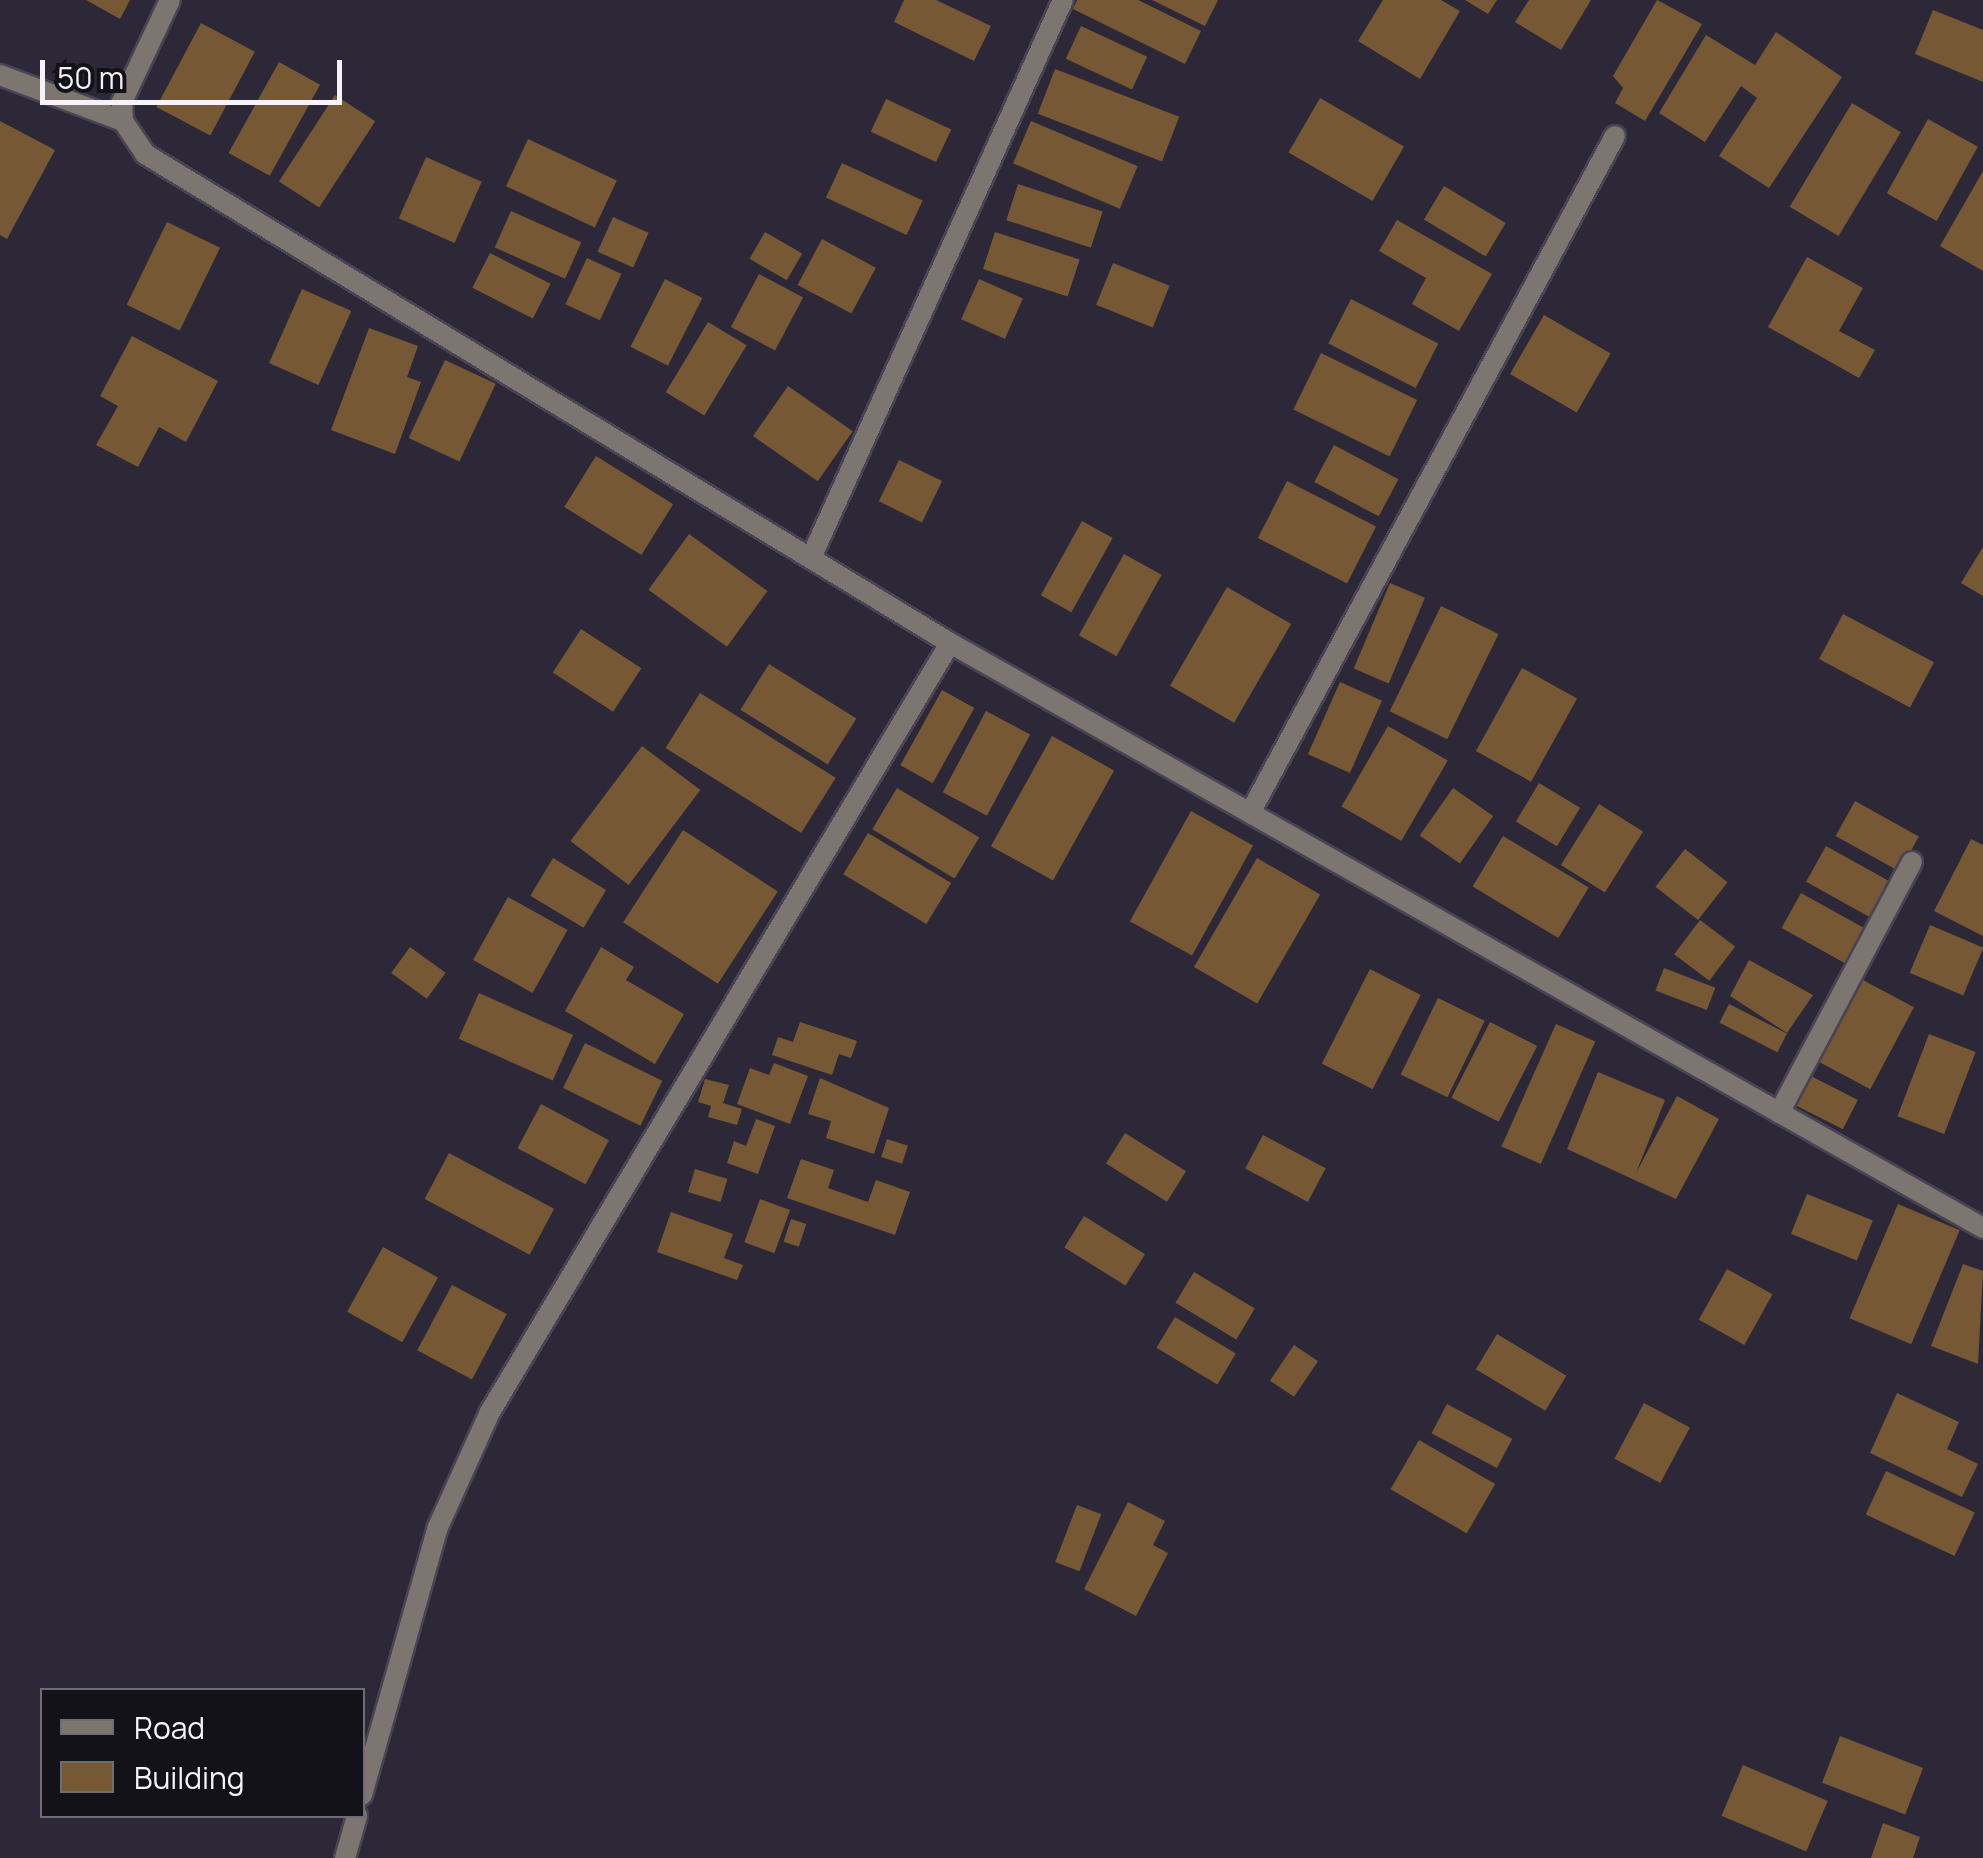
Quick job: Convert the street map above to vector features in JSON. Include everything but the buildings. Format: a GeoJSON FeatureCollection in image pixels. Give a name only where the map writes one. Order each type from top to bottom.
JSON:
{"type":"FeatureCollection","features":[{"type":"Feature","properties":{"kind":"street"},"geometry":{"type":"LineString","coordinates":[[124,121],[127,86],[170,0]]}},
{"type":"Feature","properties":{"kind":"street"},"geometry":{"type":"LineString","coordinates":[[811,558],[1064,0]]}},
{"type":"Feature","properties":{"kind":"street"},"geometry":{"type":"LineString","coordinates":[[0,75],[124,121],[145,154],[950,643],[1983,1228]]}},
{"type":"Feature","properties":{"kind":"street"},"geometry":{"type":"LineString","coordinates":[[1250,813],[1615,136]]}},
{"type":"Feature","properties":{"kind":"street"},"geometry":{"type":"LineString","coordinates":[[365,1784],[438,1527],[490,1412],[950,643]]}},
{"type":"Feature","properties":{"kind":"street"},"geometry":{"type":"LineString","coordinates":[[1779,1113],[1912,862]]}},
{"type":"Feature","properties":{"kind":"street"},"geometry":{"type":"LineString","coordinates":[[345,1858],[356,1818]]}}]}
